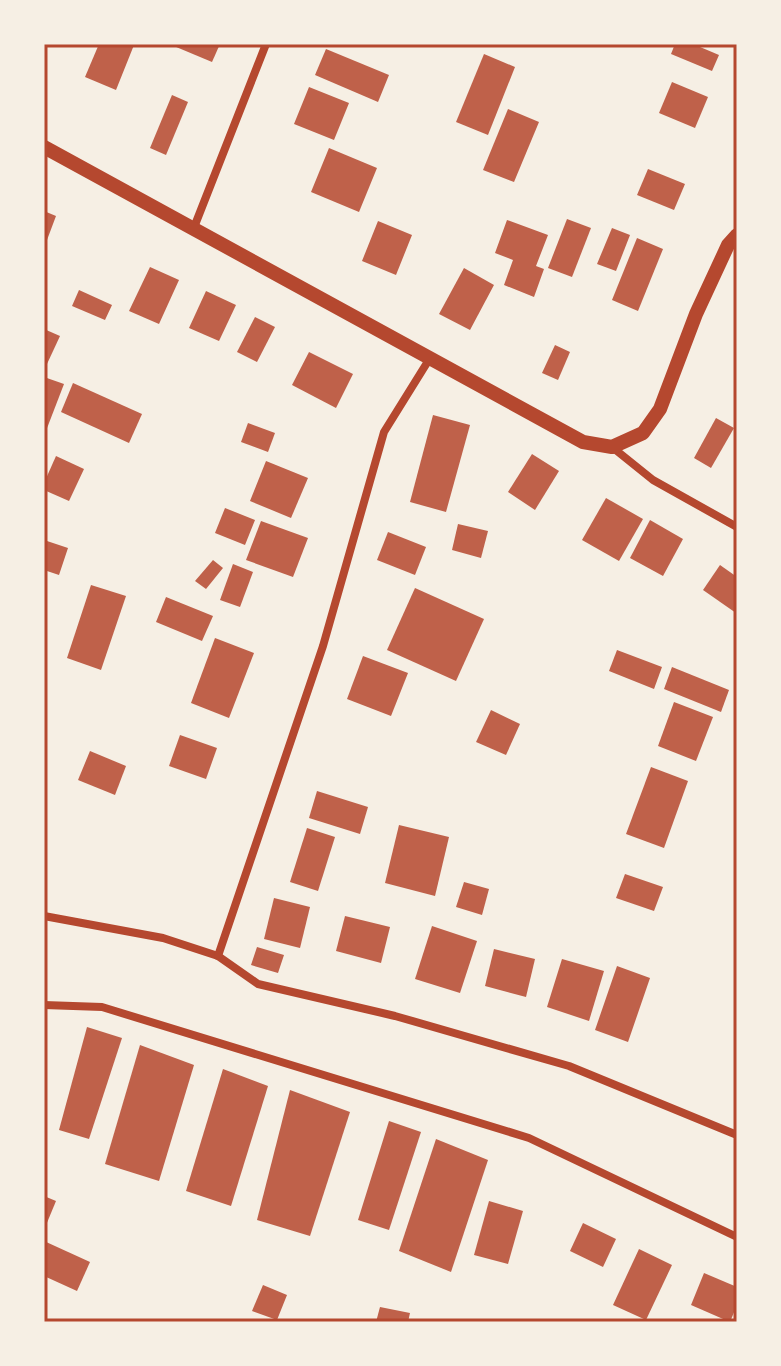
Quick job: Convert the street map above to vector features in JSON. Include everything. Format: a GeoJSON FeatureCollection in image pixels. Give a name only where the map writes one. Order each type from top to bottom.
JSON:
{"type":"FeatureCollection","features":[{"type":"Feature","properties":{"kind":"street"},"geometry":{"type":"LineString","coordinates":[[193,231],[266,44]]}},
{"type":"Feature","properties":{"kind":"street"},"geometry":{"type":"LineString","coordinates":[[44,147],[583,442],[612,447],[653,480],[737,527]]}},
{"type":"Feature","properties":{"kind":"street"},"geometry":{"type":"LineString","coordinates":[[612,447],[643,433],[660,409],[696,314],[728,245],[737,235]]}},
{"type":"Feature","properties":{"kind":"street"},"geometry":{"type":"LineString","coordinates":[[218,956],[323,646],[384,432],[430,358]]}},
{"type":"Feature","properties":{"kind":"street"},"geometry":{"type":"LineString","coordinates":[[44,916],[163,938],[218,956],[258,984],[395,1016],[569,1066],[737,1135]]}},
{"type":"Feature","properties":{"kind":"street"},"geometry":{"type":"LineString","coordinates":[[44,1005],[102,1007],[529,1138],[737,1237]]}},
{"type":"Feature","properties":{"kind":"building"},"geometry":{"type":"Polygon","coordinates":[[[99,44],[134,45],[116,90],[85,77],[99,44]]]}},
{"type":"Feature","properties":{"kind":"building"},"geometry":{"type":"Polygon","coordinates":[[[169,44],[220,44],[212,62],[169,44]]]}},
{"type":"Feature","properties":{"kind":"building"},"geometry":{"type":"Polygon","coordinates":[[[675,44],[693,44],[719,55],[712,71],[671,54],[675,44]]]}},
{"type":"Feature","properties":{"kind":"building"},"geometry":{"type":"Polygon","coordinates":[[[326,49],[389,75],[378,102],[315,75],[326,49]]]}},
{"type":"Feature","properties":{"kind":"building"},"geometry":{"type":"Polygon","coordinates":[[[484,54],[515,67],[488,135],[456,122],[484,54]]]}},
{"type":"Feature","properties":{"kind":"building"},"geometry":{"type":"Polygon","coordinates":[[[672,82],[708,97],[695,128],[659,113],[672,82]]]}},
{"type":"Feature","properties":{"kind":"building"},"geometry":{"type":"Polygon","coordinates":[[[309,87],[349,103],[334,140],[294,124],[309,87]]]}},
{"type":"Feature","properties":{"kind":"building"},"geometry":{"type":"Polygon","coordinates":[[[172,95],[188,102],[166,155],[150,148],[172,95]]]}},
{"type":"Feature","properties":{"kind":"building"},"geometry":{"type":"Polygon","coordinates":[[[508,109],[539,122],[514,182],[483,170],[508,109]]]}},
{"type":"Feature","properties":{"kind":"building"},"geometry":{"type":"Polygon","coordinates":[[[329,148],[377,168],[359,212],[311,192],[329,148]]]}},
{"type":"Feature","properties":{"kind":"building"},"geometry":{"type":"Polygon","coordinates":[[[648,169],[685,184],[674,210],[637,195],[648,169]]]}},
{"type":"Feature","properties":{"kind":"building"},"geometry":{"type":"Polygon","coordinates":[[[44,211],[56,216],[44,248],[44,211]]]}},
{"type":"Feature","properties":{"kind":"building"},"geometry":{"type":"Polygon","coordinates":[[[567,219],[591,228],[572,277],[548,268],[567,219]]]}},
{"type":"Feature","properties":{"kind":"building"},"geometry":{"type":"Polygon","coordinates":[[[507,220],[548,235],[536,266],[544,269],[534,297],[504,285],[513,260],[495,253],[507,220]]]}},
{"type":"Feature","properties":{"kind":"building"},"geometry":{"type":"Polygon","coordinates":[[[378,221],[412,235],[396,275],[362,261],[378,221]]]}},
{"type":"Feature","properties":{"kind":"building"},"geometry":{"type":"Polygon","coordinates":[[[612,228],[630,235],[616,271],[597,264],[612,228]]]}},
{"type":"Feature","properties":{"kind":"building"},"geometry":{"type":"Polygon","coordinates":[[[637,238],[663,249],[638,311],[612,300],[637,238]]]}},
{"type":"Feature","properties":{"kind":"building"},"geometry":{"type":"Polygon","coordinates":[[[150,267],[179,280],[159,324],[129,311],[150,267]]]}},
{"type":"Feature","properties":{"kind":"building"},"geometry":{"type":"Polygon","coordinates":[[[464,268],[494,285],[470,330],[439,314],[464,268]]]}},
{"type":"Feature","properties":{"kind":"building"},"geometry":{"type":"Polygon","coordinates":[[[79,290],[112,305],[105,320],[72,306],[79,290]]]}},
{"type":"Feature","properties":{"kind":"building"},"geometry":{"type":"Polygon","coordinates":[[[206,291],[236,305],[219,341],[189,328],[206,291]]]}},
{"type":"Feature","properties":{"kind":"building"},"geometry":{"type":"Polygon","coordinates":[[[255,317],[275,327],[257,362],[237,352],[255,317]]]}},
{"type":"Feature","properties":{"kind":"building"},"geometry":{"type":"Polygon","coordinates":[[[44,329],[60,336],[47,364],[44,363],[44,329]]]}},
{"type":"Feature","properties":{"kind":"building"},"geometry":{"type":"Polygon","coordinates":[[[555,345],[570,352],[558,380],[542,373],[555,345]]]}},
{"type":"Feature","properties":{"kind":"building"},"geometry":{"type":"Polygon","coordinates":[[[309,352],[353,374],[336,408],[292,385],[309,352]]]}},
{"type":"Feature","properties":{"kind":"building"},"geometry":{"type":"Polygon","coordinates":[[[44,377],[64,384],[44,436],[44,377]]]}},
{"type":"Feature","properties":{"kind":"building"},"geometry":{"type":"Polygon","coordinates":[[[73,383],[142,414],[129,443],[61,412],[73,383]]]}},
{"type":"Feature","properties":{"kind":"building"},"geometry":{"type":"Polygon","coordinates":[[[433,415],[470,425],[446,512],[410,502],[433,415]]]}},
{"type":"Feature","properties":{"kind":"building"},"geometry":{"type":"Polygon","coordinates":[[[716,418],[734,428],[711,468],[694,458],[716,418]]]}},
{"type":"Feature","properties":{"kind":"building"},"geometry":{"type":"Polygon","coordinates":[[[248,423],[275,433],[268,452],[241,442],[248,423]]]}},
{"type":"Feature","properties":{"kind":"building"},"geometry":{"type":"Polygon","coordinates":[[[532,454],[559,471],[535,510],[508,492],[532,454]]]}},
{"type":"Feature","properties":{"kind":"building"},"geometry":{"type":"Polygon","coordinates":[[[56,456],[84,469],[69,501],[44,490],[56,456]]]}},
{"type":"Feature","properties":{"kind":"building"},"geometry":{"type":"Polygon","coordinates":[[[266,461],[308,478],[291,518],[250,501],[266,461]]]}},
{"type":"Feature","properties":{"kind":"building"},"geometry":{"type":"Polygon","coordinates":[[[606,498],[643,519],[619,561],[582,540],[606,498]]]}},
{"type":"Feature","properties":{"kind":"building"},"geometry":{"type":"Polygon","coordinates":[[[225,508],[255,520],[245,545],[215,533],[225,508]]]}},
{"type":"Feature","properties":{"kind":"building"},"geometry":{"type":"Polygon","coordinates":[[[650,520],[683,539],[663,576],[630,558],[650,520]]]}},
{"type":"Feature","properties":{"kind":"building"},"geometry":{"type":"Polygon","coordinates":[[[261,521],[308,538],[293,577],[246,560],[261,521]]]}},
{"type":"Feature","properties":{"kind":"building"},"geometry":{"type":"Polygon","coordinates":[[[458,524],[488,531],[481,558],[452,550],[458,524]]]}},
{"type":"Feature","properties":{"kind":"building"},"geometry":{"type":"Polygon","coordinates":[[[388,532],[426,547],[415,575],[377,560],[388,532]]]}},
{"type":"Feature","properties":{"kind":"building"},"geometry":{"type":"Polygon","coordinates":[[[44,540],[68,548],[59,575],[44,570],[44,540]]]}},
{"type":"Feature","properties":{"kind":"building"},"geometry":{"type":"Polygon","coordinates":[[[213,560],[223,568],[206,589],[195,581],[213,560]]]}},
{"type":"Feature","properties":{"kind":"building"},"geometry":{"type":"Polygon","coordinates":[[[233,564],[253,572],[240,607],[220,600],[233,564]]]}},
{"type":"Feature","properties":{"kind":"building"},"geometry":{"type":"Polygon","coordinates":[[[720,565],[737,577],[736,613],[703,590],[720,565]]]}},
{"type":"Feature","properties":{"kind":"building"},"geometry":{"type":"Polygon","coordinates":[[[91,585],[126,596],[101,670],[67,658],[91,585]]]}},
{"type":"Feature","properties":{"kind":"building"},"geometry":{"type":"Polygon","coordinates":[[[415,588],[484,619],[456,681],[387,650],[415,588]]]}},
{"type":"Feature","properties":{"kind":"building"},"geometry":{"type":"Polygon","coordinates":[[[166,597],[213,616],[202,641],[156,622],[166,597]]]}},
{"type":"Feature","properties":{"kind":"building"},"geometry":{"type":"Polygon","coordinates":[[[215,638],[254,653],[229,718],[191,703],[215,638]]]}},
{"type":"Feature","properties":{"kind":"building"},"geometry":{"type":"Polygon","coordinates":[[[617,650],[662,667],[654,689],[609,671],[617,650]]]}},
{"type":"Feature","properties":{"kind":"building"},"geometry":{"type":"Polygon","coordinates":[[[363,656],[408,673],[391,716],[347,699],[363,656]]]}},
{"type":"Feature","properties":{"kind":"building"},"geometry":{"type":"Polygon","coordinates":[[[672,667],[729,690],[721,712],[664,689],[672,667]]]}},
{"type":"Feature","properties":{"kind":"building"},"geometry":{"type":"Polygon","coordinates":[[[674,702],[713,717],[696,761],[658,746],[674,702]]]}},
{"type":"Feature","properties":{"kind":"building"},"geometry":{"type":"Polygon","coordinates":[[[491,710],[520,724],[506,755],[476,742],[491,710]]]}},
{"type":"Feature","properties":{"kind":"building"},"geometry":{"type":"Polygon","coordinates":[[[180,735],[217,748],[206,779],[169,766],[180,735]]]}},
{"type":"Feature","properties":{"kind":"building"},"geometry":{"type":"Polygon","coordinates":[[[90,751],[126,766],[115,795],[78,780],[90,751]]]}},
{"type":"Feature","properties":{"kind":"building"},"geometry":{"type":"Polygon","coordinates":[[[651,767],[688,781],[664,848],[626,834],[651,767]]]}},
{"type":"Feature","properties":{"kind":"building"},"geometry":{"type":"Polygon","coordinates":[[[317,791],[368,807],[360,834],[309,818],[317,791]]]}},
{"type":"Feature","properties":{"kind":"building"},"geometry":{"type":"Polygon","coordinates":[[[399,825],[449,837],[435,896],[385,883],[399,825]]]}},
{"type":"Feature","properties":{"kind":"building"},"geometry":{"type":"Polygon","coordinates":[[[307,828],[335,837],[318,891],[290,882],[307,828]]]}},
{"type":"Feature","properties":{"kind":"building"},"geometry":{"type":"Polygon","coordinates":[[[625,874],[663,887],[654,911],[616,898],[625,874]]]}},
{"type":"Feature","properties":{"kind":"building"},"geometry":{"type":"Polygon","coordinates":[[[464,882],[489,889],[482,915],[456,907],[464,882]]]}},
{"type":"Feature","properties":{"kind":"building"},"geometry":{"type":"Polygon","coordinates":[[[274,898],[310,907],[300,948],[264,939],[274,898]]]}},
{"type":"Feature","properties":{"kind":"building"},"geometry":{"type":"Polygon","coordinates":[[[345,916],[390,927],[381,963],[336,951],[345,916]]]}},
{"type":"Feature","properties":{"kind":"building"},"geometry":{"type":"Polygon","coordinates":[[[432,926],[477,941],[460,993],[415,979],[432,926]]]}},
{"type":"Feature","properties":{"kind":"building"},"geometry":{"type":"Polygon","coordinates":[[[257,947],[284,955],[278,973],[251,965],[257,947]]]}},
{"type":"Feature","properties":{"kind":"building"},"geometry":{"type":"Polygon","coordinates":[[[494,949],[535,959],[526,997],[485,986],[494,949]]]}},
{"type":"Feature","properties":{"kind":"building"},"geometry":{"type":"Polygon","coordinates":[[[562,959],[604,971],[589,1021],[547,1007],[562,959]]]}},
{"type":"Feature","properties":{"kind":"building"},"geometry":{"type":"Polygon","coordinates":[[[617,966],[650,978],[628,1042],[595,1030],[617,966]]]}},
{"type":"Feature","properties":{"kind":"building"},"geometry":{"type":"Polygon","coordinates":[[[87,1027],[122,1038],[89,1139],[59,1130],[87,1027]]]}},
{"type":"Feature","properties":{"kind":"building"},"geometry":{"type":"Polygon","coordinates":[[[140,1045],[194,1065],[159,1181],[105,1164],[140,1045]]]}},
{"type":"Feature","properties":{"kind":"building"},"geometry":{"type":"Polygon","coordinates":[[[223,1069],[268,1086],[231,1206],[186,1191],[223,1069]]]}},
{"type":"Feature","properties":{"kind":"building"},"geometry":{"type":"Polygon","coordinates":[[[290,1090],[350,1112],[310,1236],[257,1220],[290,1090]]]}},
{"type":"Feature","properties":{"kind":"building"},"geometry":{"type":"Polygon","coordinates":[[[389,1121],[421,1132],[389,1230],[358,1220],[389,1121]]]}},
{"type":"Feature","properties":{"kind":"building"},"geometry":{"type":"Polygon","coordinates":[[[436,1139],[488,1160],[451,1272],[399,1251],[436,1139]]]}},
{"type":"Feature","properties":{"kind":"building"},"geometry":{"type":"Polygon","coordinates":[[[44,1196],[56,1201],[44,1230],[44,1196]]]}},
{"type":"Feature","properties":{"kind":"building"},"geometry":{"type":"Polygon","coordinates":[[[489,1201],[523,1211],[508,1264],[474,1255],[489,1201]]]}},
{"type":"Feature","properties":{"kind":"building"},"geometry":{"type":"Polygon","coordinates":[[[583,1223],[616,1239],[603,1267],[570,1251],[583,1223]]]}},
{"type":"Feature","properties":{"kind":"building"},"geometry":{"type":"Polygon","coordinates":[[[44,1241],[90,1262],[77,1291],[44,1276],[44,1241]]]}},
{"type":"Feature","properties":{"kind":"building"},"geometry":{"type":"Polygon","coordinates":[[[639,1249],[672,1265],[646,1320],[613,1305],[639,1249]]]}},
{"type":"Feature","properties":{"kind":"building"},"geometry":{"type":"Polygon","coordinates":[[[704,1273],[737,1287],[737,1305],[730,1322],[691,1305],[704,1273]]]}},
{"type":"Feature","properties":{"kind":"building"},"geometry":{"type":"Polygon","coordinates":[[[263,1285],[287,1295],[277,1320],[252,1311],[263,1285]]]}},
{"type":"Feature","properties":{"kind":"building"},"geometry":{"type":"Polygon","coordinates":[[[380,1307],[410,1313],[408,1322],[376,1322],[380,1307]]]}}]}
